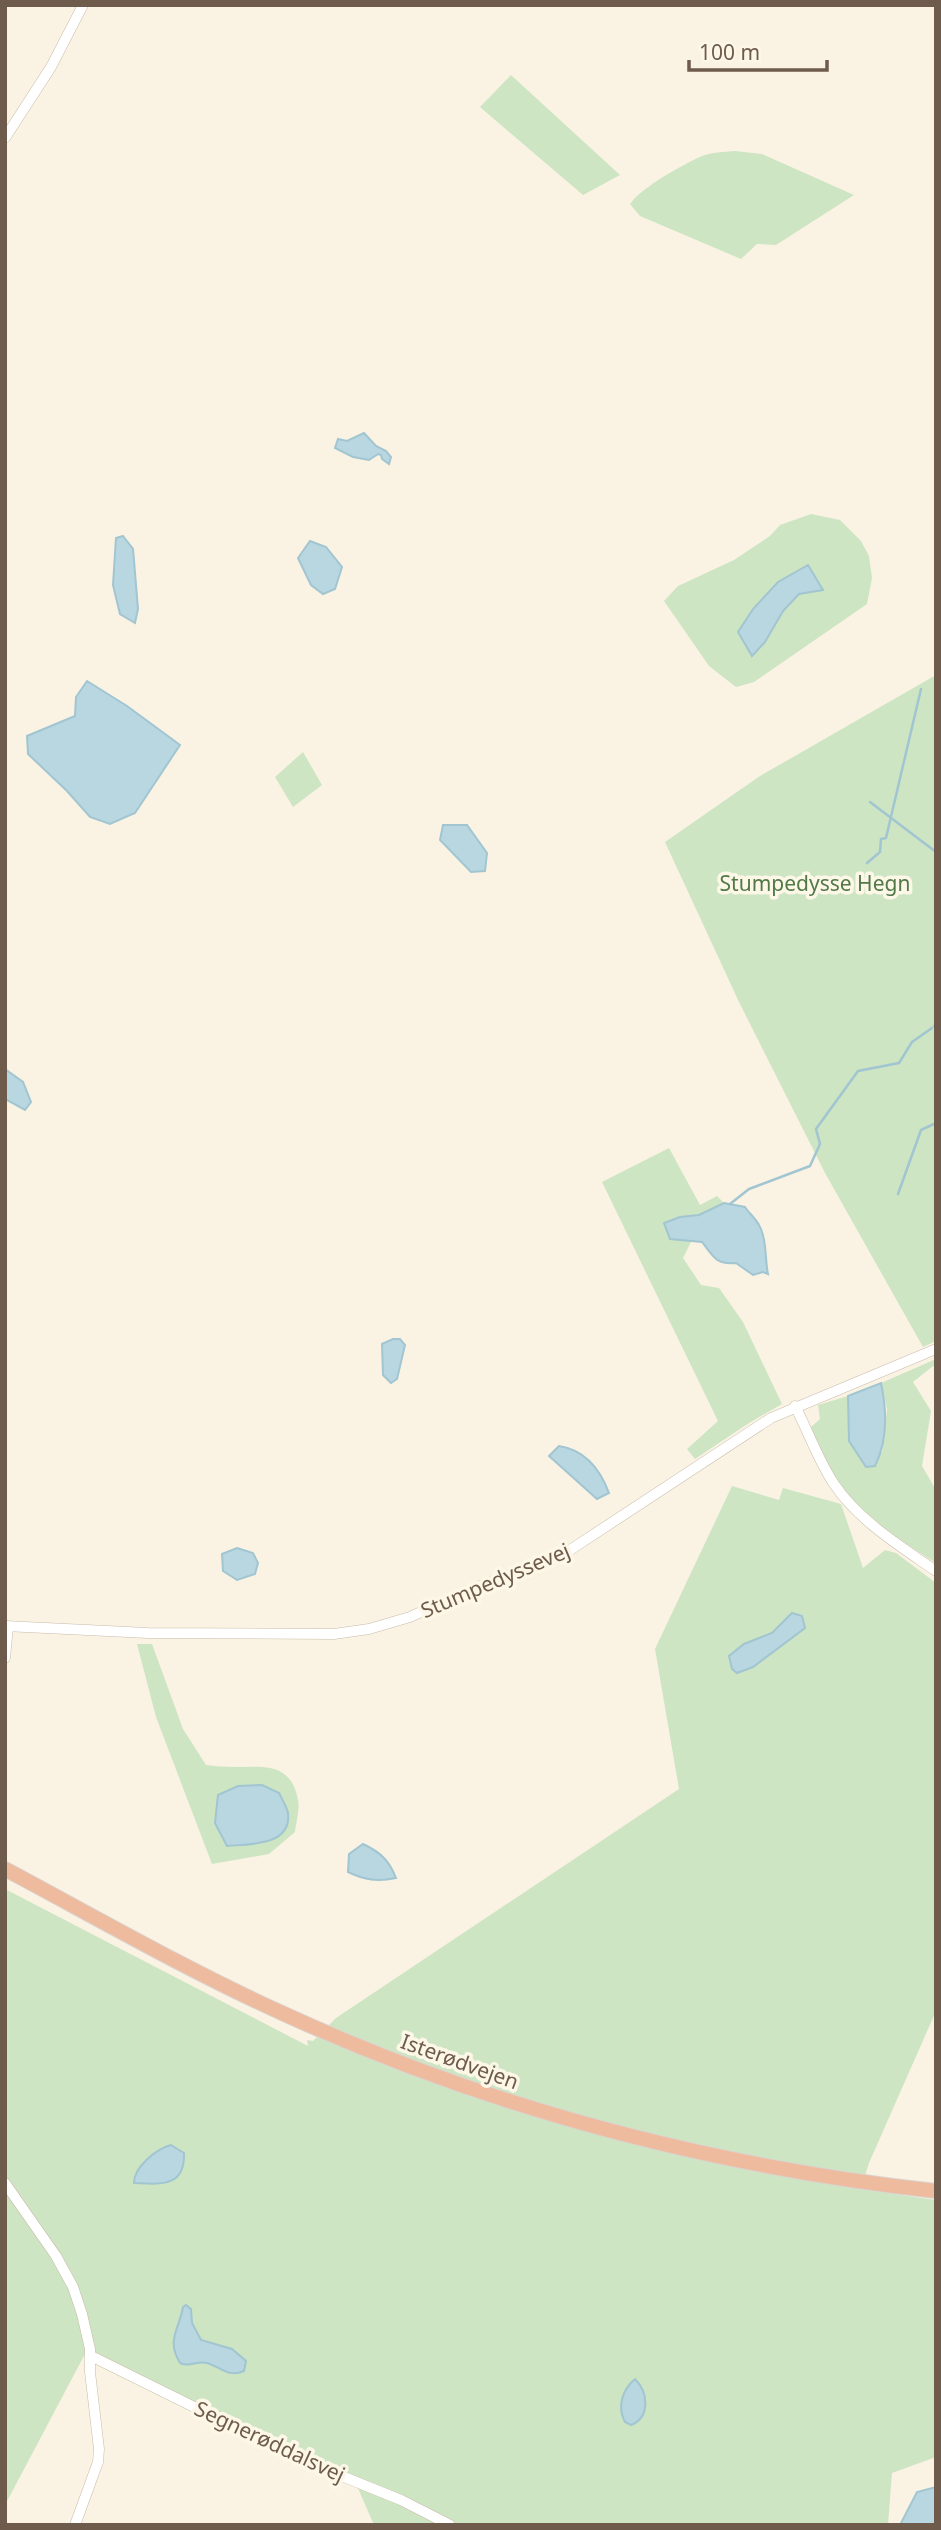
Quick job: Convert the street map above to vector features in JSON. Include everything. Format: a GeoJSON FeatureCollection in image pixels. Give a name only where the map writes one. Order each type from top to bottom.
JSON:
{"type":"FeatureCollection","features":[{"type":"Feature","properties":{"kind":"highway","name":"Isterødvejen"},"geometry":{"type":"LineString","coordinates":[[5,1869],[191,1969],[281,2013],[462,2086],[550,2115],[654,2143],[844,2180],[936,2191]]}},
{"type":"Feature","properties":{"kind":"street"},"geometry":{"type":"LineString","coordinates":[[5,138],[51,67],[83,5]]}},
{"type":"Feature","properties":{"kind":"street","name":"Stumpedyssevej"},"geometry":{"type":"LineString","coordinates":[[7,1626],[148,1633],[334,1634],[369,1629],[410,1617],[467,1591],[567,1552],[754,1429],[795,1406],[936,1349]]}},
{"type":"Feature","properties":{"kind":"street"},"geometry":{"type":"LineString","coordinates":[[795,1406],[833,1483],[849,1503],[872,1525],[936,1571]]}},
{"type":"Feature","properties":{"kind":"street"},"geometry":{"type":"LineString","coordinates":[[5,1658],[7,1626]]}},
{"type":"Feature","properties":{"kind":"street"},"geometry":{"type":"LineString","coordinates":[[5,2183],[56,2256],[72,2287],[82,2314],[91,2356],[98,2462],[75,2525]]}},
{"type":"Feature","properties":{"kind":"street","name":"Segnerøddalsvej"},"geometry":{"type":"LineString","coordinates":[[91,2356],[297,2458],[401,2500],[450,2525]]}},
{"type":"Feature","properties":{"kind":"green space"},"geometry":{"type":"Polygon","coordinates":[[[511,75],[620,175],[583,195],[480,107],[511,75]]]}},
{"type":"Feature","properties":{"kind":"green space"},"geometry":{"type":"Polygon","coordinates":[[[735,151],[762,154],[854,195],[776,245],[757,244],[741,259],[640,216],[630,204],[653,184],[694,160],[710,154],[735,151]]]}},
{"type":"Feature","properties":{"kind":"green space"},"geometry":{"type":"Polygon","coordinates":[[[811,514],[840,520],[861,541],[869,556],[872,578],[867,604],[754,682],[736,687],[709,666],[664,601],[678,586],[734,560],[770,536],[780,525],[811,514]]]}},
{"type":"Feature","properties":{"kind":"green space","name":"Stumpedysse Hegn"},"geometry":{"type":"Polygon","coordinates":[[[936,675],[936,1341],[923,1347],[825,1173],[739,1002],[665,842],[760,776],[936,675]]]}},
{"type":"Feature","properties":{"kind":"green space"},"geometry":{"type":"Polygon","coordinates":[[[303,752],[322,785],[293,807],[275,777],[303,752]]]}},
{"type":"Feature","properties":{"kind":"green space"},"geometry":{"type":"Polygon","coordinates":[[[669,1148],[700,1205],[717,1196],[724,1203],[699,1215],[680,1217],[664,1223],[670,1239],[691,1242],[683,1258],[701,1285],[719,1288],[743,1322],[782,1404],[695,1459],[687,1449],[718,1421],[602,1182],[669,1148]]]}},
{"type":"Feature","properties":{"kind":"green space"},"geometry":{"type":"Polygon","coordinates":[[[936,1359],[936,1368],[933,1366],[913,1382],[931,1411],[922,1466],[936,1490],[936,1563],[856,1505],[836,1481],[811,1427],[820,1419],[818,1405],[848,1396],[849,1441],[882,1452],[887,1409],[881,1383],[936,1359]]]}},
{"type":"Feature","properties":{"kind":"green space"},"geometry":{"type":"Polygon","coordinates":[[[732,1486],[779,1500],[783,1488],[841,1504],[863,1568],[885,1550],[896,1553],[936,1583],[936,2011],[869,2163],[861,2189],[936,2200],[936,2457],[892,2473],[888,2525],[374,2525],[357,2486],[86,2352],[5,2505],[5,1889],[308,2046],[307,2040],[313,2041],[336,2018],[679,1789],[655,1649],[732,1486]]]}},
{"type":"Feature","properties":{"kind":"green space"},"geometry":{"type":"Polygon","coordinates":[[[137,1644],[152,1644],[183,1729],[206,1765],[265,1767],[282,1772],[289,1778],[298,1804],[295,1832],[269,1854],[212,1864],[156,1717],[137,1644]]]}},
{"type":"Feature","properties":{"kind":"water"},"geometry":{"type":"Polygon","coordinates":[[[364,433],[391,457],[389,464],[378,454],[369,460],[353,457],[335,448],[338,439],[347,441],[364,433]]]}},
{"type":"Feature","properties":{"kind":"water"},"geometry":{"type":"Polygon","coordinates":[[[123,536],[133,549],[138,609],[135,623],[120,614],[113,585],[116,538],[123,536]]]}},
{"type":"Feature","properties":{"kind":"water"},"geometry":{"type":"Polygon","coordinates":[[[310,541],[326,547],[342,567],[335,589],[323,594],[311,585],[298,558],[310,541]]]}},
{"type":"Feature","properties":{"kind":"water"},"geometry":{"type":"Polygon","coordinates":[[[808,565],[823,590],[799,594],[783,611],[765,642],[752,656],[738,632],[753,609],[778,582],[808,565]]]}},
{"type":"Feature","properties":{"kind":"water"},"geometry":{"type":"Polygon","coordinates":[[[87,681],[180,745],[135,813],[110,824],[90,817],[28,754],[27,736],[75,716],[76,697],[87,681]]]}},
{"type":"Feature","properties":{"kind":"water"},"geometry":{"type":"Polygon","coordinates":[[[443,825],[467,825],[487,853],[485,871],[471,872],[440,840],[443,825]]]}},
{"type":"Feature","properties":{"kind":"water"},"geometry":{"type":"Polygon","coordinates":[[[5,1069],[23,1082],[31,1102],[25,1110],[5,1099],[5,1069]]]}},
{"type":"Feature","properties":{"kind":"water"},"geometry":{"type":"Polygon","coordinates":[[[724,1203],[745,1207],[758,1223],[762,1231],[768,1274],[763,1272],[753,1275],[736,1263],[724,1263],[713,1256],[702,1242],[670,1239],[664,1223],[680,1217],[699,1215],[724,1203]]]}},
{"type":"Feature","properties":{"kind":"water"},"geometry":{"type":"Polygon","coordinates":[[[400,1339],[405,1345],[397,1379],[391,1383],[383,1375],[382,1344],[400,1339]]]}},
{"type":"Feature","properties":{"kind":"water"},"geometry":{"type":"Polygon","coordinates":[[[881,1383],[885,1415],[884,1436],[875,1466],[866,1467],[849,1441],[848,1396],[881,1383]]]}},
{"type":"Feature","properties":{"kind":"water"},"geometry":{"type":"Polygon","coordinates":[[[559,1446],[584,1456],[601,1476],[609,1493],[597,1499],[549,1456],[559,1446]]]}},
{"type":"Feature","properties":{"kind":"water"},"geometry":{"type":"Polygon","coordinates":[[[237,1548],[253,1553],[258,1563],[255,1574],[237,1580],[223,1571],[222,1554],[237,1548]]]}},
{"type":"Feature","properties":{"kind":"water"},"geometry":{"type":"Polygon","coordinates":[[[792,1613],[802,1616],[805,1628],[753,1667],[737,1673],[732,1669],[729,1656],[744,1644],[772,1633],[792,1613]]]}},
{"type":"Feature","properties":{"kind":"water"},"geometry":{"type":"Polygon","coordinates":[[[262,1785],[279,1793],[286,1806],[287,1824],[283,1832],[267,1841],[227,1846],[215,1823],[218,1795],[238,1786],[262,1785]]]}},
{"type":"Feature","properties":{"kind":"water"},"geometry":{"type":"Polygon","coordinates":[[[363,1844],[383,1857],[396,1878],[371,1880],[348,1872],[349,1854],[363,1844]]]}},
{"type":"Feature","properties":{"kind":"water"},"geometry":{"type":"Polygon","coordinates":[[[171,2145],[184,2153],[180,2173],[169,2182],[134,2183],[138,2171],[147,2160],[159,2150],[171,2145]]]}},
{"type":"Feature","properties":{"kind":"water"},"geometry":{"type":"Polygon","coordinates":[[[186,2305],[191,2309],[192,2323],[201,2340],[232,2349],[246,2361],[244,2371],[233,2373],[200,2362],[187,2365],[180,2363],[174,2341],[183,2307],[186,2305]]]}},
{"type":"Feature","properties":{"kind":"water"},"geometry":{"type":"Polygon","coordinates":[[[635,2379],[643,2391],[645,2404],[642,2416],[631,2425],[625,2422],[621,2405],[624,2393],[635,2379]]]}},
{"type":"Feature","properties":{"kind":"water"},"geometry":{"type":"Polygon","coordinates":[[[936,2487],[936,2525],[900,2525],[917,2492],[936,2487]]]}},
{"type":"Feature","properties":{"kind":"waterway"},"geometry":{"type":"LineString","coordinates":[[867,863],[880,852],[881,839],[886,838],[921,689]]}},
{"type":"Feature","properties":{"kind":"waterway"},"geometry":{"type":"LineString","coordinates":[[870,802],[936,852]]}},
{"type":"Feature","properties":{"kind":"waterway"},"geometry":{"type":"LineString","coordinates":[[730,1204],[749,1189],[810,1166],[820,1144],[816,1129],[858,1071],[899,1063],[912,1042],[932,1028]]}},
{"type":"Feature","properties":{"kind":"waterway"},"geometry":{"type":"LineString","coordinates":[[898,1194],[921,1130],[936,1123]]}}]}
